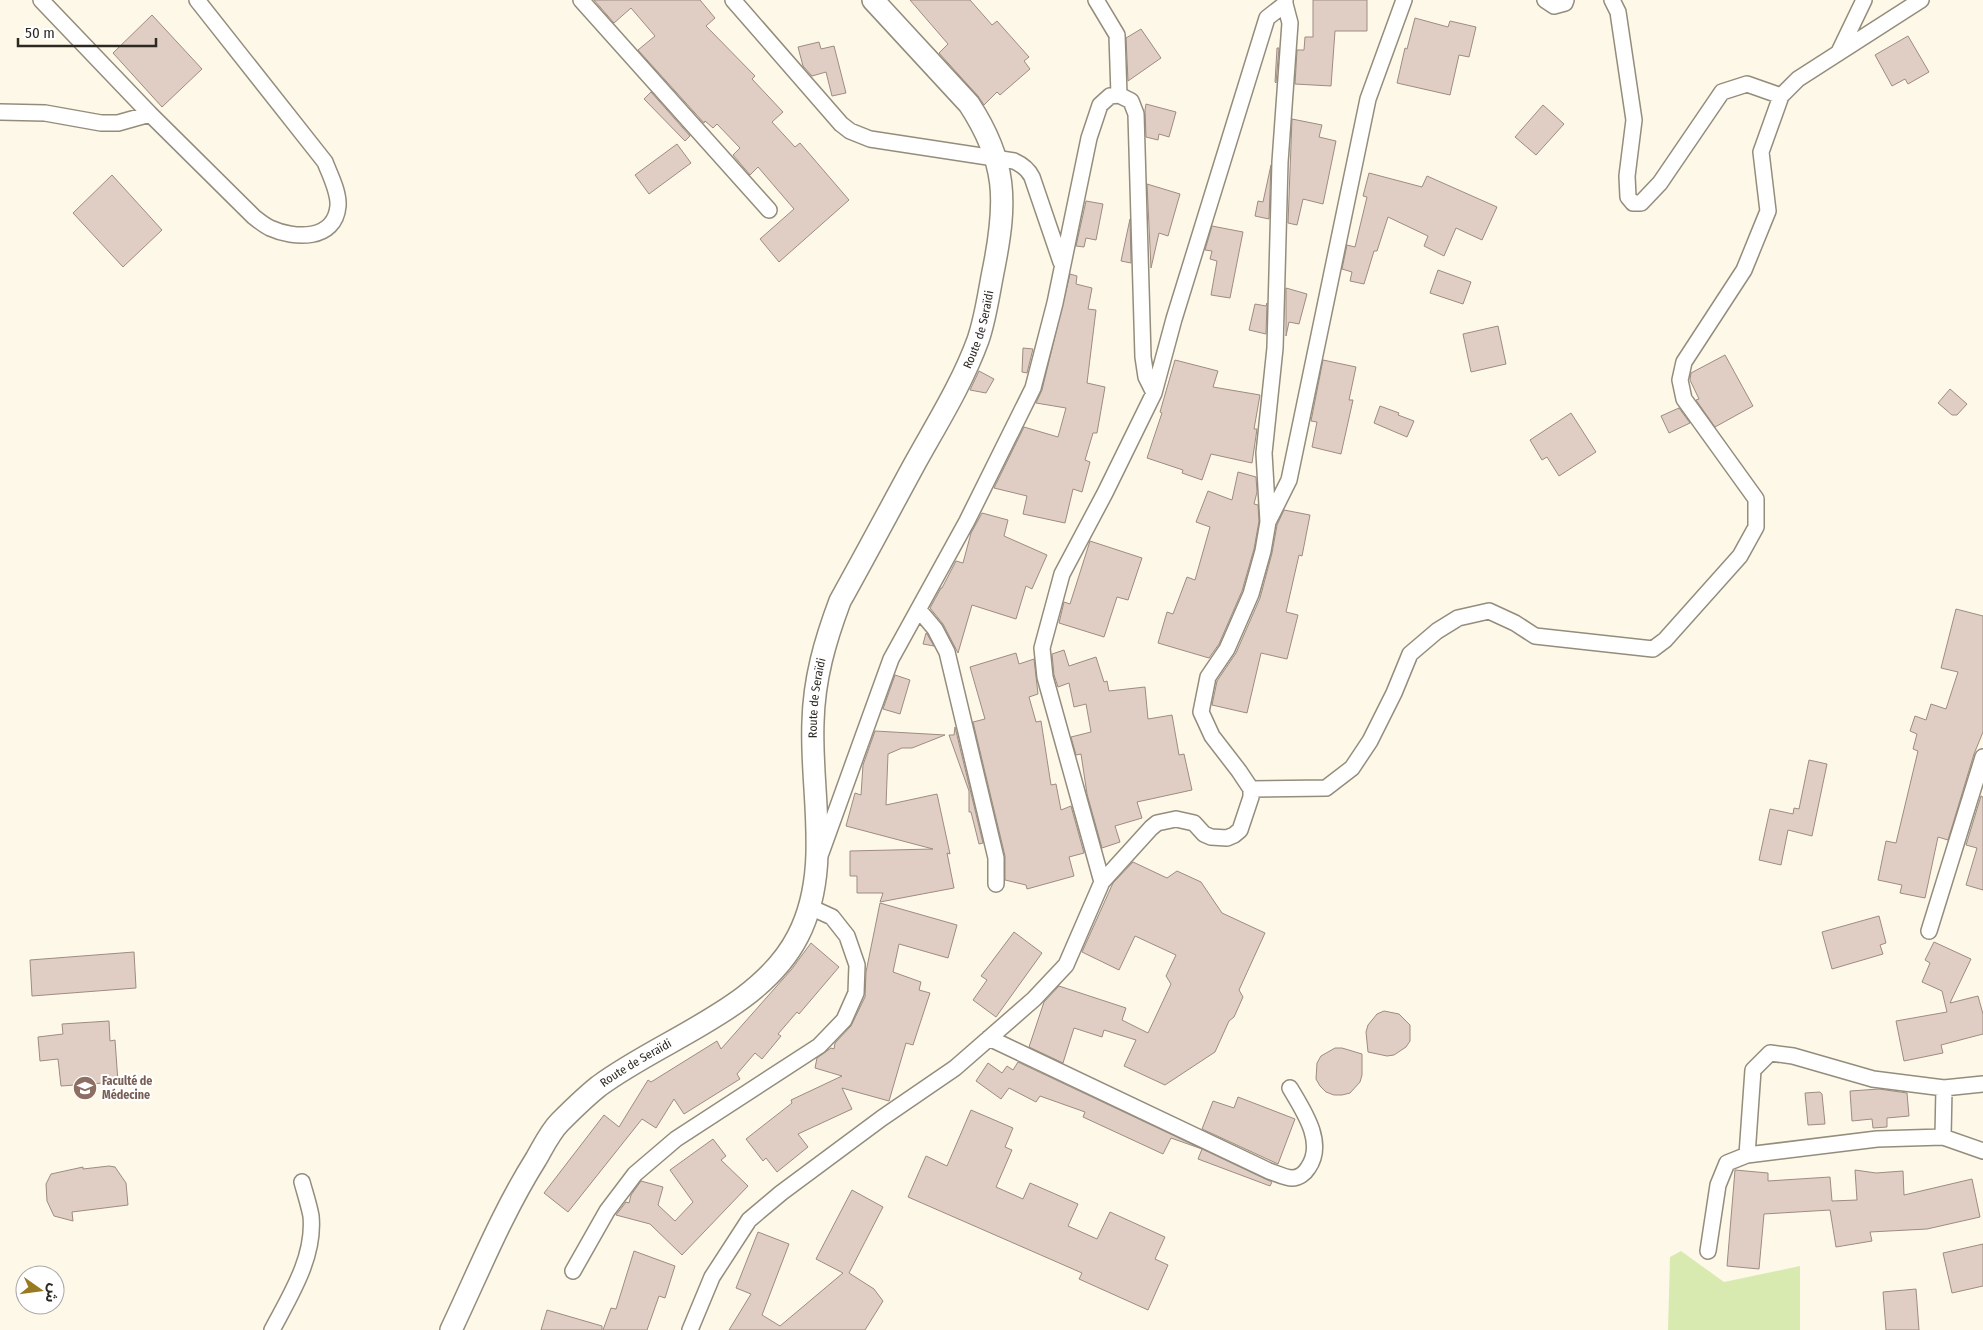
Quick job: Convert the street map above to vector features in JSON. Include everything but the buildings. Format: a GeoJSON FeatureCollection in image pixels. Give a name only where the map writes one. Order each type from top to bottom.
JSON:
{"type":"FeatureCollection","features":[{"type":"Feature","properties":{"kind":"street"},"geometry":{"type":"LineString","coordinates":[[41,0],[150,114],[254,217],[270,228],[289,234],[308,236],[322,231],[333,220],[338,206],[325,162],[197,0]]}},
{"type":"Feature","properties":{"kind":"street"},"geometry":{"type":"LineString","coordinates":[[581,0],[769,210]]}},
{"type":"Feature","properties":{"kind":"street"},"geometry":{"type":"LineString","coordinates":[[733,0],[841,124],[850,131],[870,140],[1014,161],[1028,169],[1062,264]]}},
{"type":"Feature","properties":{"kind":"street","name":"Route de Seraïdi"},"geometry":{"type":"LineString","coordinates":[[451,1330],[519,1187],[558,1124],[599,1086],[732,1005],[758,986],[781,963],[798,936],[810,906],[817,865],[813,724],[815,688],[820,659],[840,601],[957,387],[978,340],[985,315],[1002,228],[1001,188],[995,158],[988,137],[969,104],[873,0]]}},
{"type":"Feature","properties":{"kind":"street"},"geometry":{"type":"LineString","coordinates":[[1096,0],[1117,34],[1119,95]]}},
{"type":"Feature","properties":{"kind":"street"},"geometry":{"type":"LineString","coordinates":[[1268,522],[1289,480],[1368,100],[1404,0]]}},
{"type":"Feature","properties":{"kind":"street"},"geometry":{"type":"LineString","coordinates":[[1545,0],[1554,6],[1565,3],[1566,0]]}},
{"type":"Feature","properties":{"kind":"street"},"geometry":{"type":"LineString","coordinates":[[1612,0],[1618,12],[1634,120],[1627,176],[1628,197],[1633,203],[1641,203],[1660,183],[1722,92],[1747,84],[1781,96]]}},
{"type":"Feature","properties":{"kind":"street"},"geometry":{"type":"LineString","coordinates":[[1839,52],[1864,0]]}},
{"type":"Feature","properties":{"kind":"street"},"geometry":{"type":"LineString","coordinates":[[1251,789],[1326,788],[1352,768],[1378,725],[1410,654],[1437,631],[1458,618],[1489,611],[1516,622],[1535,636],[1652,649],[1665,640],[1740,556],[1756,527],[1756,499],[1684,399],[1680,380],[1684,362],[1744,270],[1768,211],[1761,152],[1781,96],[1798,79],[1921,0]]}},
{"type":"Feature","properties":{"kind":"street"},"geometry":{"type":"LineString","coordinates":[[690,1330],[712,1277],[749,1220],[781,1193],[882,1118],[955,1068],[1034,999],[1066,965],[1102,882],[1132,847],[1157,823],[1176,819],[1184,820],[1194,823],[1207,836],[1227,838],[1240,830],[1252,797],[1251,789],[1240,771],[1212,736],[1201,712],[1208,677],[1227,649],[1251,594],[1263,551],[1268,522],[1264,452],[1275,348],[1280,162],[1290,23],[1285,2],[1267,18],[1174,319],[1154,393],[1105,493],[1062,574],[1042,648],[1045,677],[1102,882]]}},
{"type":"Feature","properties":{"kind":"street"},"geometry":{"type":"LineString","coordinates":[[817,865],[891,659],[967,521],[1033,388],[1055,302],[1089,138],[1100,105],[1110,96],[1119,95],[1131,101],[1136,114],[1143,357],[1146,377],[1154,393]]}},
{"type":"Feature","properties":{"kind":"street"},"geometry":{"type":"LineString","coordinates":[[0,112],[45,112],[101,123],[118,122],[150,114]]}},
{"type":"Feature","properties":{"kind":"street"},"geometry":{"type":"LineString","coordinates":[[919,610],[935,629],[947,652],[996,858],[996,884]]}},
{"type":"Feature","properties":{"kind":"street"},"geometry":{"type":"LineString","coordinates":[[1929,931],[1983,757]]}},
{"type":"Feature","properties":{"kind":"street"},"geometry":{"type":"LineString","coordinates":[[573,1271],[607,1210],[635,1174],[676,1139],[819,1046],[844,1020],[856,993],[857,965],[847,936],[832,918],[810,906]]}},
{"type":"Feature","properties":{"kind":"street"},"geometry":{"type":"LineString","coordinates":[[989,1038],[1269,1171],[1292,1178],[1304,1174],[1312,1162],[1314,1141],[1308,1120],[1290,1088]]}},
{"type":"Feature","properties":{"kind":"street"},"geometry":{"type":"LineString","coordinates":[[1748,1155],[1753,1070],[1770,1053],[1793,1056],[1873,1079],[1944,1088],[1983,1084]]}},
{"type":"Feature","properties":{"kind":"street"},"geometry":{"type":"LineString","coordinates":[[1943,1137],[1944,1088]]}},
{"type":"Feature","properties":{"kind":"street"},"geometry":{"type":"LineString","coordinates":[[1708,1251],[1718,1185],[1727,1163],[1748,1155],[1877,1139],[1943,1137],[1983,1151]]}},
{"type":"Feature","properties":{"kind":"street"},"geometry":{"type":"LineString","coordinates":[[272,1330],[303,1268],[309,1243],[311,1217],[302,1182]]}},
{"type":"Feature","properties":{"kind":"green space"},"geometry":{"type":"Polygon","coordinates":[[[1681,1251],[1724,1282],[1800,1266],[1800,1330],[1668,1330],[1670,1257],[1681,1251]]]}},
{"type":"Feature","properties":{"kind":"place","name":"Faculté de Médecine"},"geometry":{"type":"Point","coordinates":[85,1088]}}]}
